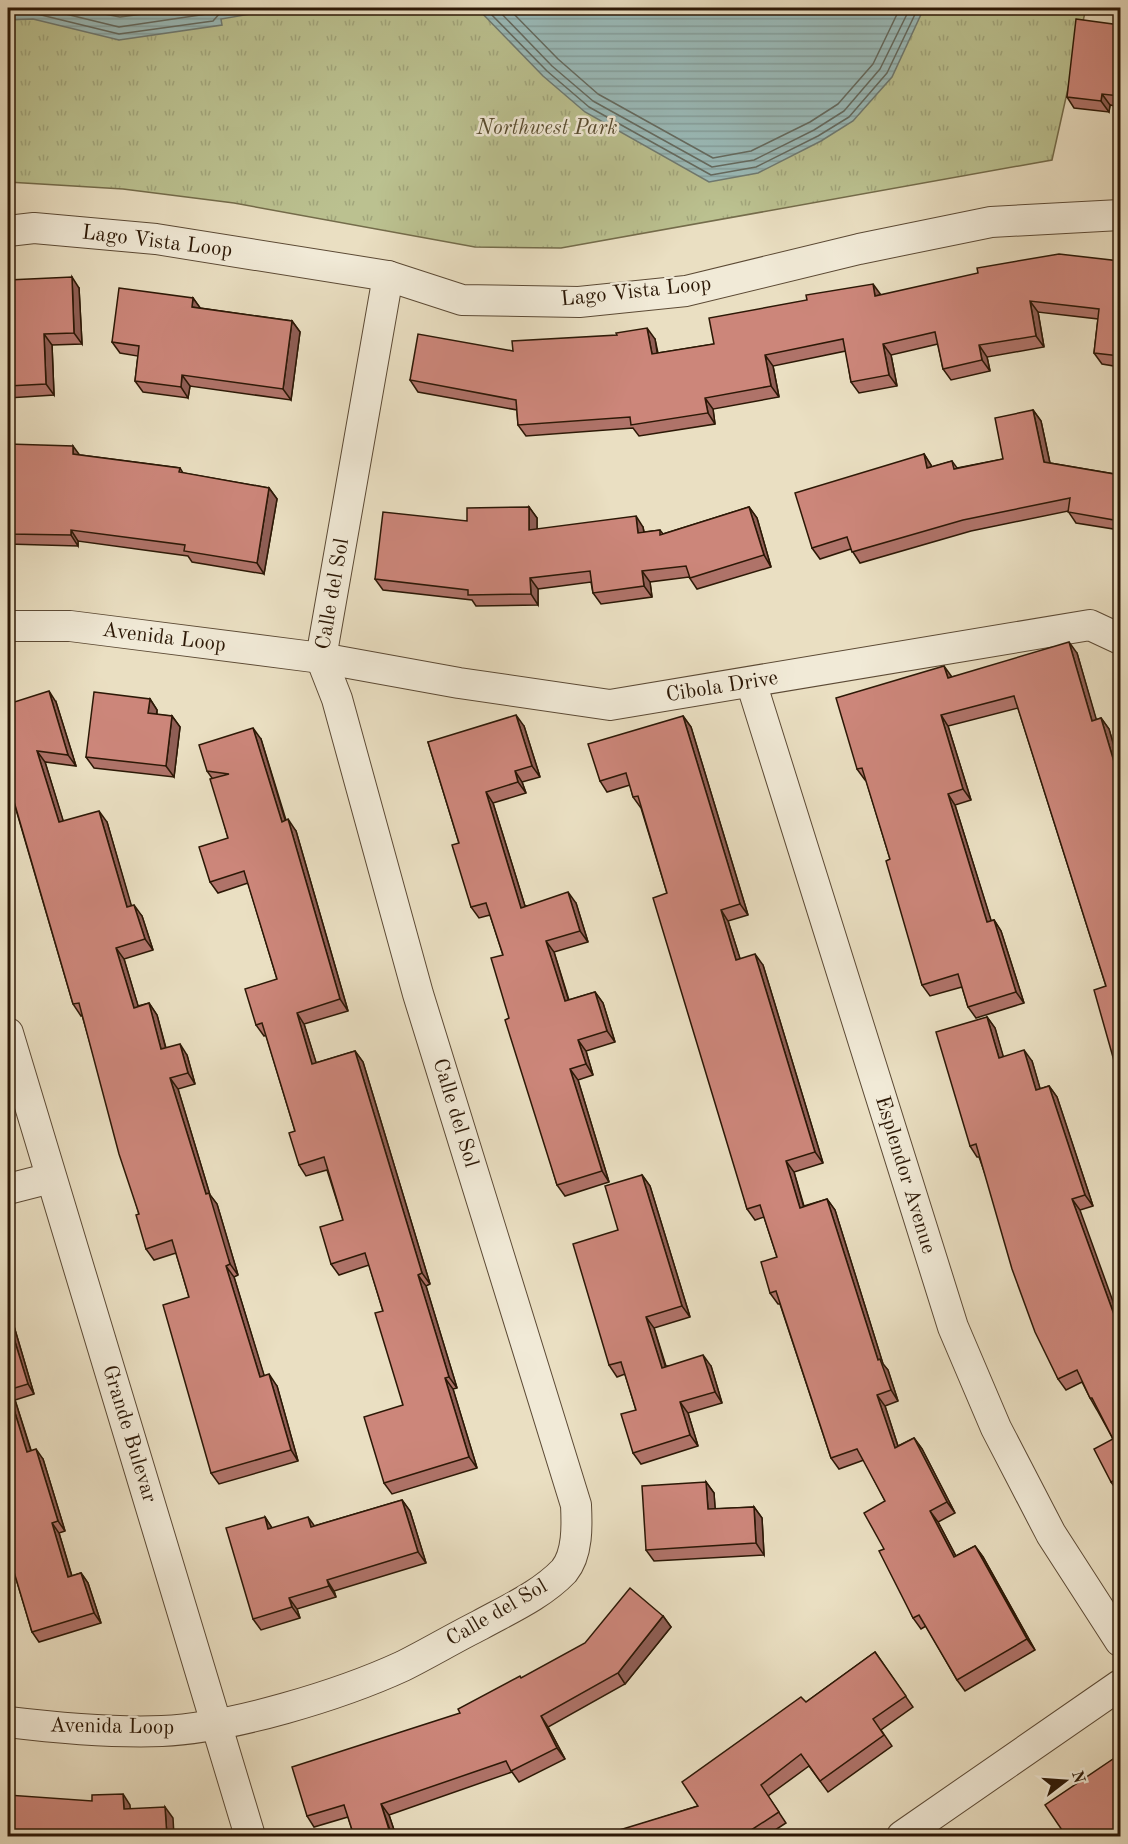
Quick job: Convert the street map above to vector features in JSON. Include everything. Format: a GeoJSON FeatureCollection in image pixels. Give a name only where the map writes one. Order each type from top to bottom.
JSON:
{"type":"FeatureCollection","features":[{"type":"Feature","properties":{"kind":"street","name":"Lago Vista Loop"},"geometry":{"type":"LineString","coordinates":[[8,231],[34,228],[156,239],[388,276],[462,300],[579,302],[686,291],[860,249],[991,222],[1120,215]]}},
{"type":"Feature","properties":{"kind":"street","name":"Calle del Sol"},"geometry":{"type":"LineString","coordinates":[[216,1724],[272,1711],[363,1682],[404,1666],[543,1588],[566,1569],[577,1537],[576,1505],[418,994],[337,699],[321,658],[388,276]]}},
{"type":"Feature","properties":{"kind":"street","name":"Avenida Loop"},"geometry":{"type":"LineString","coordinates":[[8,626],[70,626],[321,658]]}},
{"type":"Feature","properties":{"kind":"street","name":"Cibola Drive"},"geometry":{"type":"LineString","coordinates":[[321,658],[459,683],[610,705],[1090,626],[1120,639]]}},
{"type":"Feature","properties":{"kind":"street","name":"Esplendor Avenue"},"geometry":{"type":"LineString","coordinates":[[751,682],[953,1327],[996,1428],[1051,1534],[1120,1641]]}},
{"type":"Feature","properties":{"kind":"street","name":"Grande Bulevar"},"geometry":{"type":"LineString","coordinates":[[8,1033],[250,1836]]}},
{"type":"Feature","properties":{"kind":"street"},"geometry":{"type":"LineString","coordinates":[[8,1189],[51,1178]]}},
{"type":"Feature","properties":{"kind":"street"},"geometry":{"type":"LineString","coordinates":[[902,1836],[1120,1685]]}},
{"type":"Feature","properties":{"kind":"street","name":"Avenida Loop"},"geometry":{"type":"LineString","coordinates":[[8,1722],[45,1726],[162,1731],[216,1724]]}},
{"type":"Feature","properties":{"kind":"green space","name":"Northwest Park"},"geometry":{"type":"Polygon","coordinates":[[[8,8],[1086,8],[1052,160],[561,248],[475,247],[234,203],[123,189],[8,182],[8,8]]]}},
{"type":"Feature","properties":{"kind":"water"},"geometry":{"type":"Polygon","coordinates":[[[8,8],[284,8],[221,19],[222,25],[119,40],[33,19],[8,20],[8,8]]]}},
{"type":"Feature","properties":{"kind":"water"},"geometry":{"type":"Polygon","coordinates":[[[477,8],[924,8],[892,77],[853,121],[821,141],[758,173],[709,182],[585,112],[543,76],[477,8]]]}},
{"type":"Feature","properties":{"kind":"building"},"geometry":{"type":"Polygon","coordinates":[[[1076,19],[1120,25],[1120,96],[1102,94],[1101,101],[1067,97],[1076,19]]]}},
{"type":"Feature","properties":{"kind":"building"},"geometry":{"type":"Polygon","coordinates":[[[1059,254],[1120,261],[1120,356],[1094,353],[1099,309],[1030,301],[1036,336],[979,345],[982,360],[943,369],[935,332],[883,344],[889,375],[851,382],[843,339],[765,355],[771,386],[705,398],[708,413],[631,425],[630,417],[518,425],[516,400],[410,380],[418,334],[513,351],[512,341],[617,335],[616,333],[647,328],[652,354],[714,344],[709,318],[807,300],[806,295],[873,284],[875,296],[978,273],[977,268],[1059,254]]]}},
{"type":"Feature","properties":{"kind":"building"},"geometry":{"type":"Polygon","coordinates":[[[72,277],[74,333],[44,334],[46,384],[8,386],[8,280],[72,277]]]}},
{"type":"Feature","properties":{"kind":"building"},"geometry":{"type":"Polygon","coordinates":[[[119,288],[193,298],[192,307],[292,321],[283,389],[182,375],[181,387],[135,381],[139,346],[112,342],[119,288]]]}},
{"type":"Feature","properties":{"kind":"building"},"geometry":{"type":"Polygon","coordinates":[[[1033,410],[1044,462],[1120,475],[1120,521],[1068,512],[1070,498],[963,520],[852,552],[847,537],[812,548],[795,493],[924,454],[927,468],[952,461],[954,469],[1003,459],[995,418],[1033,410]]]}},
{"type":"Feature","properties":{"kind":"building"},"geometry":{"type":"Polygon","coordinates":[[[8,444],[73,446],[73,454],[180,468],[179,472],[269,488],[257,563],[184,551],[185,545],[71,530],[71,535],[8,534],[8,444]]]}},
{"type":"Feature","properties":{"kind":"building"},"geometry":{"type":"Polygon","coordinates":[[[529,507],[529,530],[636,516],[638,533],[660,530],[660,535],[749,507],[764,555],[690,578],[686,566],[642,571],[644,586],[593,593],[590,571],[530,578],[531,594],[468,595],[468,590],[375,579],[383,512],[467,521],[467,508],[529,507]]]}},
{"type":"Feature","properties":{"kind":"building"},"geometry":{"type":"Polygon","coordinates":[[[1069,642],[1092,721],[1101,718],[1120,782],[1120,1082],[1094,990],[1106,986],[1014,696],[941,715],[963,789],[948,794],[987,922],[994,920],[1016,992],[968,1007],[958,974],[922,985],[886,861],[890,859],[862,768],[857,769],[836,698],[944,666],[948,678],[1069,642]]]}},
{"type":"Feature","properties":{"kind":"building"},"geometry":{"type":"Polygon","coordinates":[[[49,691],[68,755],[37,751],[59,822],[99,811],[127,907],[134,905],[145,939],[116,948],[134,1008],[149,1003],[161,1049],[180,1044],[188,1073],[170,1078],[206,1194],[209,1193],[230,1264],[226,1266],[260,1377],[269,1374],[291,1450],[211,1473],[163,1305],[189,1297],[172,1240],[146,1249],[136,1215],[139,1214],[119,1154],[79,1003],[73,1004],[8,781],[8,704],[49,691]]]}},
{"type":"Feature","properties":{"kind":"building"},"geometry":{"type":"Polygon","coordinates":[[[94,692],[150,699],[148,713],[172,716],[166,766],[86,757],[94,692]]]}},
{"type":"Feature","properties":{"kind":"building"},"geometry":{"type":"Polygon","coordinates":[[[516,715],[532,766],[515,771],[518,782],[486,792],[521,908],[568,892],[580,931],[546,941],[565,1001],[595,992],[607,1031],[578,1040],[586,1064],[570,1069],[602,1171],[557,1185],[505,1020],[509,1018],[491,958],[503,955],[486,903],[471,907],[452,845],[459,843],[428,742],[516,715]]]}},
{"type":"Feature","properties":{"kind":"building"},"geometry":{"type":"Polygon","coordinates":[[[683,716],[740,904],[721,910],[736,960],[755,954],[815,1152],[786,1161],[800,1208],[827,1199],[878,1360],[880,1359],[891,1390],[877,1395],[895,1448],[914,1438],[947,1502],[930,1511],[954,1557],[975,1546],[1027,1639],[957,1680],[919,1615],[913,1618],[879,1551],[884,1549],[864,1513],[885,1501],[857,1449],[831,1458],[776,1291],[770,1293],[761,1262],[777,1257],[760,1205],[747,1209],[653,898],[667,893],[638,796],[633,797],[626,773],[600,781],[588,744],[683,716]]]}},
{"type":"Feature","properties":{"kind":"building"},"geometry":{"type":"Polygon","coordinates":[[[253,728],[282,822],[288,819],[340,999],[297,1013],[312,1064],[355,1051],[422,1273],[418,1275],[449,1377],[445,1378],[469,1457],[384,1483],[364,1417],[403,1405],[375,1313],[383,1311],[365,1253],[331,1264],[320,1227],[343,1220],[324,1157],[299,1165],[289,1133],[295,1131],[262,1023],[256,1025],[245,989],[277,979],[244,871],[210,882],[199,847],[228,838],[210,779],[229,774],[207,771],[199,745],[253,728]]]}},
{"type":"Feature","properties":{"kind":"building"},"geometry":{"type":"Polygon","coordinates":[[[987,1017],[999,1058],[1024,1050],[1036,1090],[1049,1086],[1085,1195],[1072,1199],[1120,1331],[1120,1491],[1115,1480],[1111,1482],[1094,1449],[1113,1439],[1092,1398],[1077,1370],[1058,1379],[1035,1332],[1012,1269],[976,1144],[970,1146],[936,1032],[987,1017]]]}},
{"type":"Feature","properties":{"kind":"building"},"geometry":{"type":"Polygon","coordinates":[[[642,1175],[682,1306],[646,1317],[662,1368],[703,1355],[715,1392],[680,1402],[690,1435],[633,1453],[621,1414],[636,1410],[621,1362],[609,1365],[573,1244],[618,1230],[605,1186],[642,1175]]]}},
{"type":"Feature","properties":{"kind":"building"},"geometry":{"type":"Polygon","coordinates":[[[8,1319],[28,1384],[8,1390],[8,1319]]]}},
{"type":"Feature","properties":{"kind":"building"},"geometry":{"type":"Polygon","coordinates":[[[8,1390],[27,1452],[36,1449],[58,1521],[52,1523],[68,1577],[81,1573],[94,1613],[32,1632],[8,1552],[8,1390]]]}},
{"type":"Feature","properties":{"kind":"building"},"geometry":{"type":"Polygon","coordinates":[[[706,1482],[708,1509],[754,1507],[756,1543],[646,1550],[642,1486],[706,1482]]]}},
{"type":"Feature","properties":{"kind":"building"},"geometry":{"type":"Polygon","coordinates":[[[402,1500],[418,1552],[327,1580],[329,1586],[289,1598],[292,1607],[253,1619],[226,1528],[265,1517],[268,1529],[308,1517],[311,1527],[402,1500]]]}},
{"type":"Feature","properties":{"kind":"building"},"geometry":{"type":"Polygon","coordinates":[[[630,1588],[663,1616],[618,1673],[541,1716],[557,1748],[511,1771],[506,1761],[381,1804],[391,1836],[354,1836],[344,1805],[307,1816],[292,1767],[460,1713],[458,1709],[585,1643],[630,1588]]]}},
{"type":"Feature","properties":{"kind":"building"},"geometry":{"type":"Polygon","coordinates":[[[875,1652],[906,1696],[873,1719],[884,1735],[820,1781],[801,1754],[761,1785],[779,1812],[742,1836],[604,1836],[698,1806],[682,1782],[801,1697],[806,1702],[875,1652]]]}},
{"type":"Feature","properties":{"kind":"building"},"geometry":{"type":"Polygon","coordinates":[[[1113,1759],[1120,1770],[1120,1836],[1066,1836],[1045,1805],[1113,1759]]]}},
{"type":"Feature","properties":{"kind":"building"},"geometry":{"type":"Polygon","coordinates":[[[123,1794],[124,1809],[165,1807],[167,1836],[8,1836],[8,1795],[92,1801],[92,1795],[123,1794]]]}},
{"type":"Feature","properties":{"kind":"building"},"geometry":{"type":"Polygon","coordinates":[[[545,1831],[547,1836],[534,1836],[545,1831]]]}}]}
